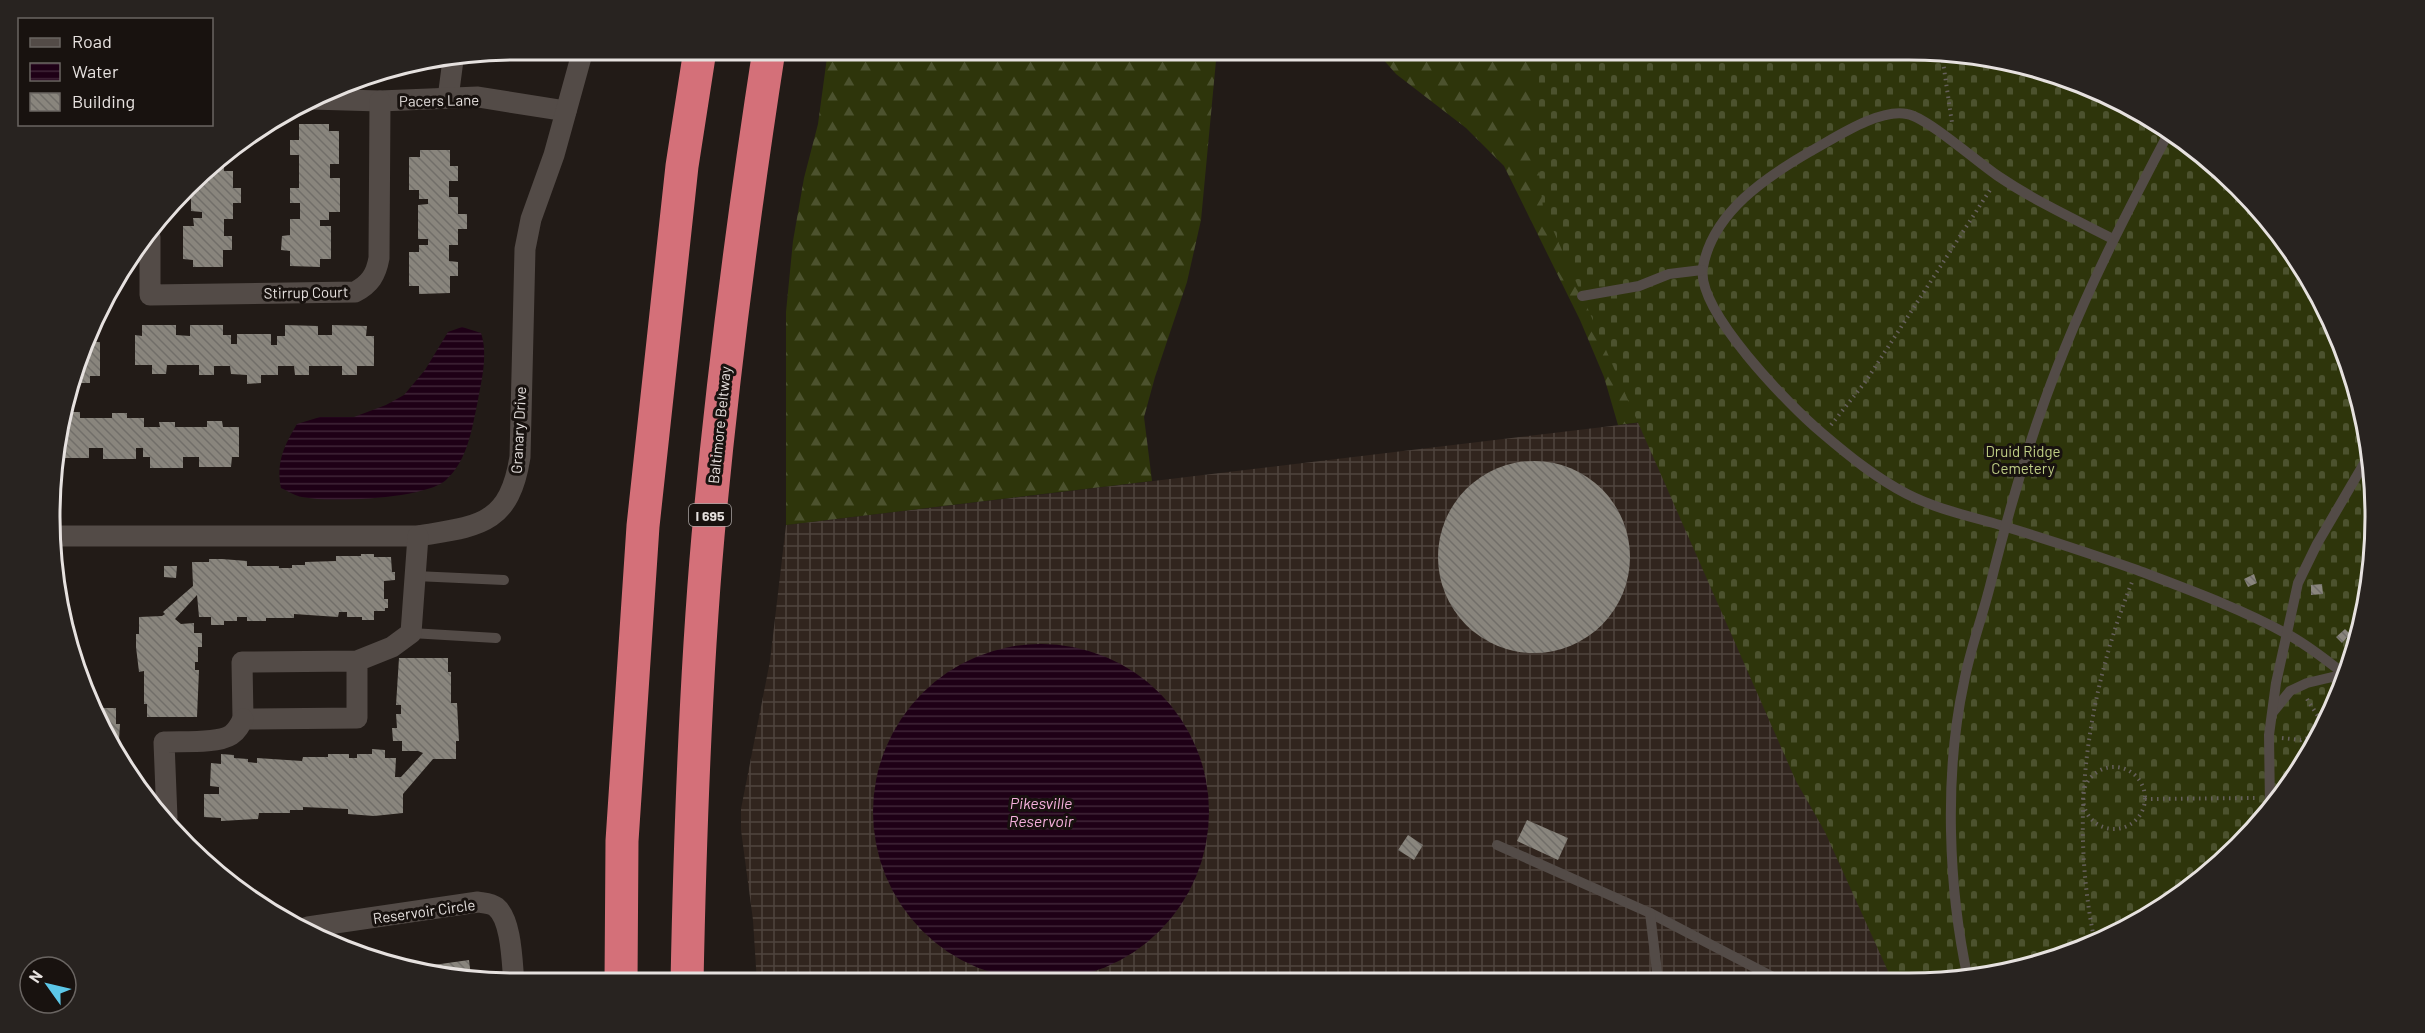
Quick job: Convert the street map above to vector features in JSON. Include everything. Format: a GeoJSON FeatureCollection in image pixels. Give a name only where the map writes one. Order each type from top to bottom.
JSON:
{"type":"FeatureCollection","features":[{"type":"Feature","properties":{"kind":"highway"},"geometry":{"type":"LineString","coordinates":[[621,973],[622,841],[643,526],[682,166],[698,60]]}},
{"type":"Feature","properties":{"kind":"highway","name":"Baltimore Beltway"},"geometry":{"type":"LineString","coordinates":[[687,973],[696,725],[708,537],[727,350],[748,184],[767,60]]}},
{"type":"Feature","properties":{"kind":"street","name":"Granary Drive"},"geometry":{"type":"LineString","coordinates":[[61,536],[418,536],[470,528],[486,521],[504,503],[517,477],[520,456],[525,249],[531,219],[554,155],[581,60]]}},
{"type":"Feature","properties":{"kind":"street"},"geometry":{"type":"LineString","coordinates":[[448,98],[452,65]]}},
{"type":"Feature","properties":{"kind":"street","name":"Pacers Lane"},"geometry":{"type":"LineString","coordinates":[[332,100],[380,101],[478,97],[566,111]]}},
{"type":"Feature","properties":{"kind":"street","name":"Stirrup Court"},"geometry":{"type":"LineString","coordinates":[[150,245],[150,295],[355,292],[363,288],[375,275],[379,258],[380,101]]}},
{"type":"Feature","properties":{"kind":"street"},"geometry":{"type":"LineString","coordinates":[[167,809],[164,742],[219,739],[230,736],[237,730],[243,719],[242,662],[357,661],[392,647],[411,633],[418,536]]}},
{"type":"Feature","properties":{"kind":"street"},"geometry":{"type":"LineString","coordinates":[[243,719],[357,718],[357,661]]}},
{"type":"Feature","properties":{"kind":"street","name":"Reservoir Circle"},"geometry":{"type":"LineString","coordinates":[[315,926],[488,903],[497,908],[508,927],[513,973]]}},
{"type":"Feature","properties":{"kind":"lane"},"geometry":{"type":"LineString","coordinates":[[2113,239],[2047,206],[1999,177],[1920,118],[1899,113],[1868,121],[1779,170],[1742,200],[1728,215],[1715,236],[1702,270],[1710,300],[1735,342],[1762,375],[1823,434],[1864,468],[1905,493],[1933,505],[2137,570],[2223,605],[2287,634],[2338,670]]}},
{"type":"Feature","properties":{"kind":"lane"},"geometry":{"type":"LineString","coordinates":[[1966,969],[1958,926],[1951,835],[1953,762],[1964,682],[2005,527],[2044,402],[2065,346],[2113,239],[2165,139]]}},
{"type":"Feature","properties":{"kind":"lane"},"geometry":{"type":"LineString","coordinates":[[1582,296],[1639,286],[1669,274],[1702,270]]}},
{"type":"Feature","properties":{"kind":"lane"},"geometry":{"type":"LineString","coordinates":[[2270,795],[2269,735],[2272,712],[2298,583],[2362,467]]}},
{"type":"Feature","properties":{"kind":"lane"},"geometry":{"type":"LineString","coordinates":[[415,576],[504,580]]}},
{"type":"Feature","properties":{"kind":"lane"},"geometry":{"type":"LineString","coordinates":[[411,633],[496,638]]}},
{"type":"Feature","properties":{"kind":"lane"},"geometry":{"type":"LineString","coordinates":[[2272,712],[2290,691],[2336,676]]}},
{"type":"Feature","properties":{"kind":"lane"},"geometry":{"type":"LineString","coordinates":[[1497,845],[1650,913],[1766,973]]}},
{"type":"Feature","properties":{"kind":"lane"},"geometry":{"type":"LineString","coordinates":[[1650,913],[1657,973]]}},
{"type":"Feature","properties":{"kind":"path"},"geometry":{"type":"LineString","coordinates":[[1943,61],[1955,145]]}},
{"type":"Feature","properties":{"kind":"path"},"geometry":{"type":"LineString","coordinates":[[1823,434],[1844,411],[1866,381],[1999,177]]}},
{"type":"Feature","properties":{"kind":"path"},"geometry":{"type":"LineString","coordinates":[[2094,933],[2086,881],[2082,797],[2091,722],[2100,677],[2124,602],[2137,570]]}},
{"type":"Feature","properties":{"kind":"path"},"geometry":{"type":"LineString","coordinates":[[2300,686],[2319,716]]}},
{"type":"Feature","properties":{"kind":"path"},"geometry":{"type":"LineString","coordinates":[[2269,735],[2301,740],[2308,738]]}},
{"type":"Feature","properties":{"kind":"path"},"geometry":{"type":"LineString","coordinates":[[2110,766],[2122,768],[2136,776],[2143,786],[2145,799],[2138,818],[2127,826],[2116,829],[2102,827],[2090,819],[2085,811],[2082,797],[2088,779],[2098,770],[2110,766]]}},
{"type":"Feature","properties":{"kind":"path"},"geometry":{"type":"LineString","coordinates":[[2145,799],[2265,802]]}},
{"type":"Feature","properties":{"kind":"shaded area"},"geometry":{"type":"Polygon","coordinates":[[[1670,419],[1903,973],[756,973],[753,920],[741,830],[741,809],[770,661],[786,525],[1670,419]]]}},
{"type":"Feature","properties":{"kind":"green space"},"geometry":{"type":"Polygon","coordinates":[[[827,60],[1216,60],[1201,220],[1187,282],[1144,417],[1152,481],[786,525],[786,312],[793,241],[804,178],[818,124],[827,60]]]}},
{"type":"Feature","properties":{"kind":"green space"},"geometry":{"type":"Polygon","coordinates":[[[1384,60],[1645,60],[1658,420],[1618,425],[1604,377],[1580,320],[1504,166],[1466,128],[1396,74],[1384,60]]]}},
{"type":"Feature","properties":{"kind":"green space","name":"Druid Ridge Cemetery"},"geometry":{"type":"Polygon","coordinates":[[[1534,60],[1909,60],[1968,64],[1998,69],[2055,84],[2137,121],[2186,154],[2209,173],[2252,216],[2271,239],[2304,288],[2318,315],[2341,370],[2349,398],[2356,427],[2364,487],[2364,546],[2361,576],[2356,606],[2341,663],[2304,745],[2271,794],[2252,817],[2209,860],[2186,879],[2137,912],[2083,938],[2055,949],[1998,964],[1938,972],[1889,973],[1825,832],[1796,781],[1543,207],[1537,158],[1534,60]]]}},
{"type":"Feature","properties":{"kind":"water"},"geometry":{"type":"Polygon","coordinates":[[[462,327],[481,333],[484,366],[468,443],[459,463],[446,480],[419,492],[377,498],[315,499],[294,495],[281,488],[282,454],[297,424],[320,417],[354,417],[386,405],[404,395],[425,370],[448,332],[462,327]]]}},
{"type":"Feature","properties":{"kind":"water","name":"Pikesville Reservoir"},"geometry":{"type":"Polygon","coordinates":[[[1025,645],[1057,645],[1090,652],[1120,664],[1147,682],[1171,706],[1189,733],[1201,763],[1208,796],[1208,828],[1201,861],[1189,891],[1180,905],[1171,918],[1147,942],[1120,960],[1086,973],[996,973],[977,967],[948,951],[935,942],[911,918],[893,891],[881,861],[874,828],[874,796],[881,763],[893,733],[911,706],[935,682],[962,664],[992,652],[1025,645]]]}},
{"type":"Feature","properties":{"kind":"building"},"geometry":{"type":"Polygon","coordinates":[[[299,124],[329,124],[329,131],[339,131],[339,164],[330,164],[330,178],[340,178],[340,212],[329,212],[329,220],[320,220],[320,226],[331,226],[331,259],[320,259],[320,267],[290,266],[290,251],[281,250],[282,236],[290,235],[290,219],[300,219],[300,203],[290,203],[290,188],[299,188],[299,155],[290,155],[290,140],[299,140],[299,124]]]}},
{"type":"Feature","properties":{"kind":"building"},"geometry":{"type":"Polygon","coordinates":[[[420,150],[450,150],[450,166],[458,166],[458,181],[449,181],[449,197],[458,197],[458,214],[467,214],[467,229],[458,229],[458,245],[449,245],[449,261],[458,262],[458,276],[450,276],[450,293],[419,294],[419,286],[409,286],[409,252],[419,252],[419,245],[428,245],[428,239],[418,239],[418,205],[428,204],[428,199],[419,199],[419,190],[409,190],[409,157],[420,157],[420,150]]]}},
{"type":"Feature","properties":{"kind":"building"},"geometry":{"type":"Polygon","coordinates":[[[224,166],[224,171],[233,171],[233,188],[241,188],[241,203],[233,203],[233,219],[224,219],[224,236],[232,236],[232,250],[223,250],[223,267],[193,267],[193,260],[183,259],[183,226],[194,226],[193,218],[202,218],[202,212],[191,211],[191,197],[216,173],[224,166]]]}},
{"type":"Feature","properties":{"kind":"building"},"geometry":{"type":"Polygon","coordinates":[[[142,325],[176,325],[176,335],[190,336],[190,325],[223,325],[223,335],[231,335],[231,344],[237,344],[237,334],[271,334],[271,345],[277,345],[277,336],[285,336],[285,325],[318,326],[318,335],[332,335],[332,325],[367,326],[366,336],[374,336],[374,366],[357,366],[357,375],[342,375],[342,366],[309,366],[309,375],[295,375],[294,366],[278,366],[278,375],[261,375],[261,383],[247,384],[247,375],[231,374],[230,366],[214,366],[214,375],[199,375],[199,365],[167,365],[166,374],[152,374],[152,365],[135,365],[135,335],[142,336],[142,325]]]}},
{"type":"Feature","properties":{"kind":"building"},"geometry":{"type":"Polygon","coordinates":[[[95,342],[100,342],[100,376],[90,376],[90,383],[80,383],[95,342]]]}},
{"type":"Feature","properties":{"kind":"building"},"geometry":{"type":"Polygon","coordinates":[[[73,412],[80,412],[80,418],[112,418],[112,413],[127,413],[127,418],[144,418],[144,427],[160,427],[159,422],[175,422],[175,427],[207,427],[207,421],[222,421],[223,427],[239,427],[239,457],[232,457],[231,467],[199,467],[199,457],[183,457],[183,468],[150,468],[150,457],[143,457],[143,448],[136,448],[136,459],[103,459],[103,448],[89,448],[89,458],[64,458],[73,412]]]}},
{"type":"Feature","properties":{"kind":"building"},"geometry":{"type":"Polygon","coordinates":[[[1525,461],[1543,461],[1571,468],[1602,489],[1623,520],[1630,557],[1623,594],[1602,625],[1571,646],[1543,653],[1525,653],[1489,642],[1460,618],[1449,602],[1442,585],[1438,566],[1438,548],[1449,512],[1473,483],[1489,472],[1506,465],[1525,461]]]}},
{"type":"Feature","properties":{"kind":"building"},"geometry":{"type":"Polygon","coordinates":[[[361,554],[391,557],[392,572],[395,572],[395,580],[384,581],[384,599],[388,599],[388,608],[385,608],[385,611],[374,611],[374,620],[347,617],[347,612],[339,612],[338,617],[294,614],[294,618],[266,618],[266,621],[247,621],[247,617],[237,617],[237,621],[224,621],[224,625],[211,625],[211,617],[199,617],[197,595],[175,619],[181,624],[194,623],[194,633],[202,633],[202,647],[198,647],[198,662],[195,662],[195,670],[199,670],[197,717],[147,717],[147,704],[144,704],[144,671],[139,672],[136,647],[139,617],[162,616],[165,614],[163,612],[193,586],[192,562],[222,559],[247,561],[247,566],[292,568],[292,565],[305,565],[305,562],[336,561],[336,556],[361,556],[361,554]]]}},
{"type":"Feature","properties":{"kind":"building"},"geometry":{"type":"Polygon","coordinates":[[[164,566],[177,566],[176,578],[164,577],[164,566]]]}},
{"type":"Feature","properties":{"kind":"building"},"geometry":{"type":"Polygon","coordinates":[[[2254,574],[2257,583],[2248,587],[2244,579],[2254,574]]]}},
{"type":"Feature","properties":{"kind":"building"},"geometry":{"type":"Polygon","coordinates":[[[2322,584],[2323,594],[2311,595],[2311,585],[2322,584]]]}},
{"type":"Feature","properties":{"kind":"building"},"geometry":{"type":"Polygon","coordinates":[[[2345,629],[2349,633],[2342,643],[2336,637],[2345,629]]]}},
{"type":"Feature","properties":{"kind":"building"},"geometry":{"type":"Polygon","coordinates":[[[399,658],[448,658],[448,672],[451,672],[451,703],[457,703],[459,741],[456,741],[456,759],[433,759],[403,794],[403,813],[374,816],[348,814],[348,809],[303,807],[303,810],[290,810],[290,813],[259,813],[258,819],[221,821],[221,818],[204,817],[204,794],[219,794],[219,787],[210,786],[211,763],[221,764],[221,754],[234,755],[234,758],[248,759],[248,762],[257,763],[257,758],[302,761],[303,757],[328,757],[328,754],[349,754],[349,758],[357,758],[357,754],[372,754],[372,749],[385,750],[385,758],[396,758],[395,777],[401,777],[423,753],[402,751],[402,741],[393,741],[392,728],[397,728],[396,714],[401,714],[401,705],[396,705],[399,658]]]}},
{"type":"Feature","properties":{"kind":"building"},"geometry":{"type":"Polygon","coordinates":[[[103,708],[116,708],[116,724],[120,724],[119,741],[103,708]]]}},
{"type":"Feature","properties":{"kind":"building"},"geometry":{"type":"Polygon","coordinates":[[[1527,820],[1568,838],[1558,860],[1517,841],[1527,820]]]}},
{"type":"Feature","properties":{"kind":"building"},"geometry":{"type":"Polygon","coordinates":[[[1408,835],[1423,845],[1414,860],[1398,850],[1408,835]]]}},
{"type":"Feature","properties":{"kind":"building"},"geometry":{"type":"Polygon","coordinates":[[[469,960],[470,970],[457,969],[433,965],[469,960]]]}}]}
